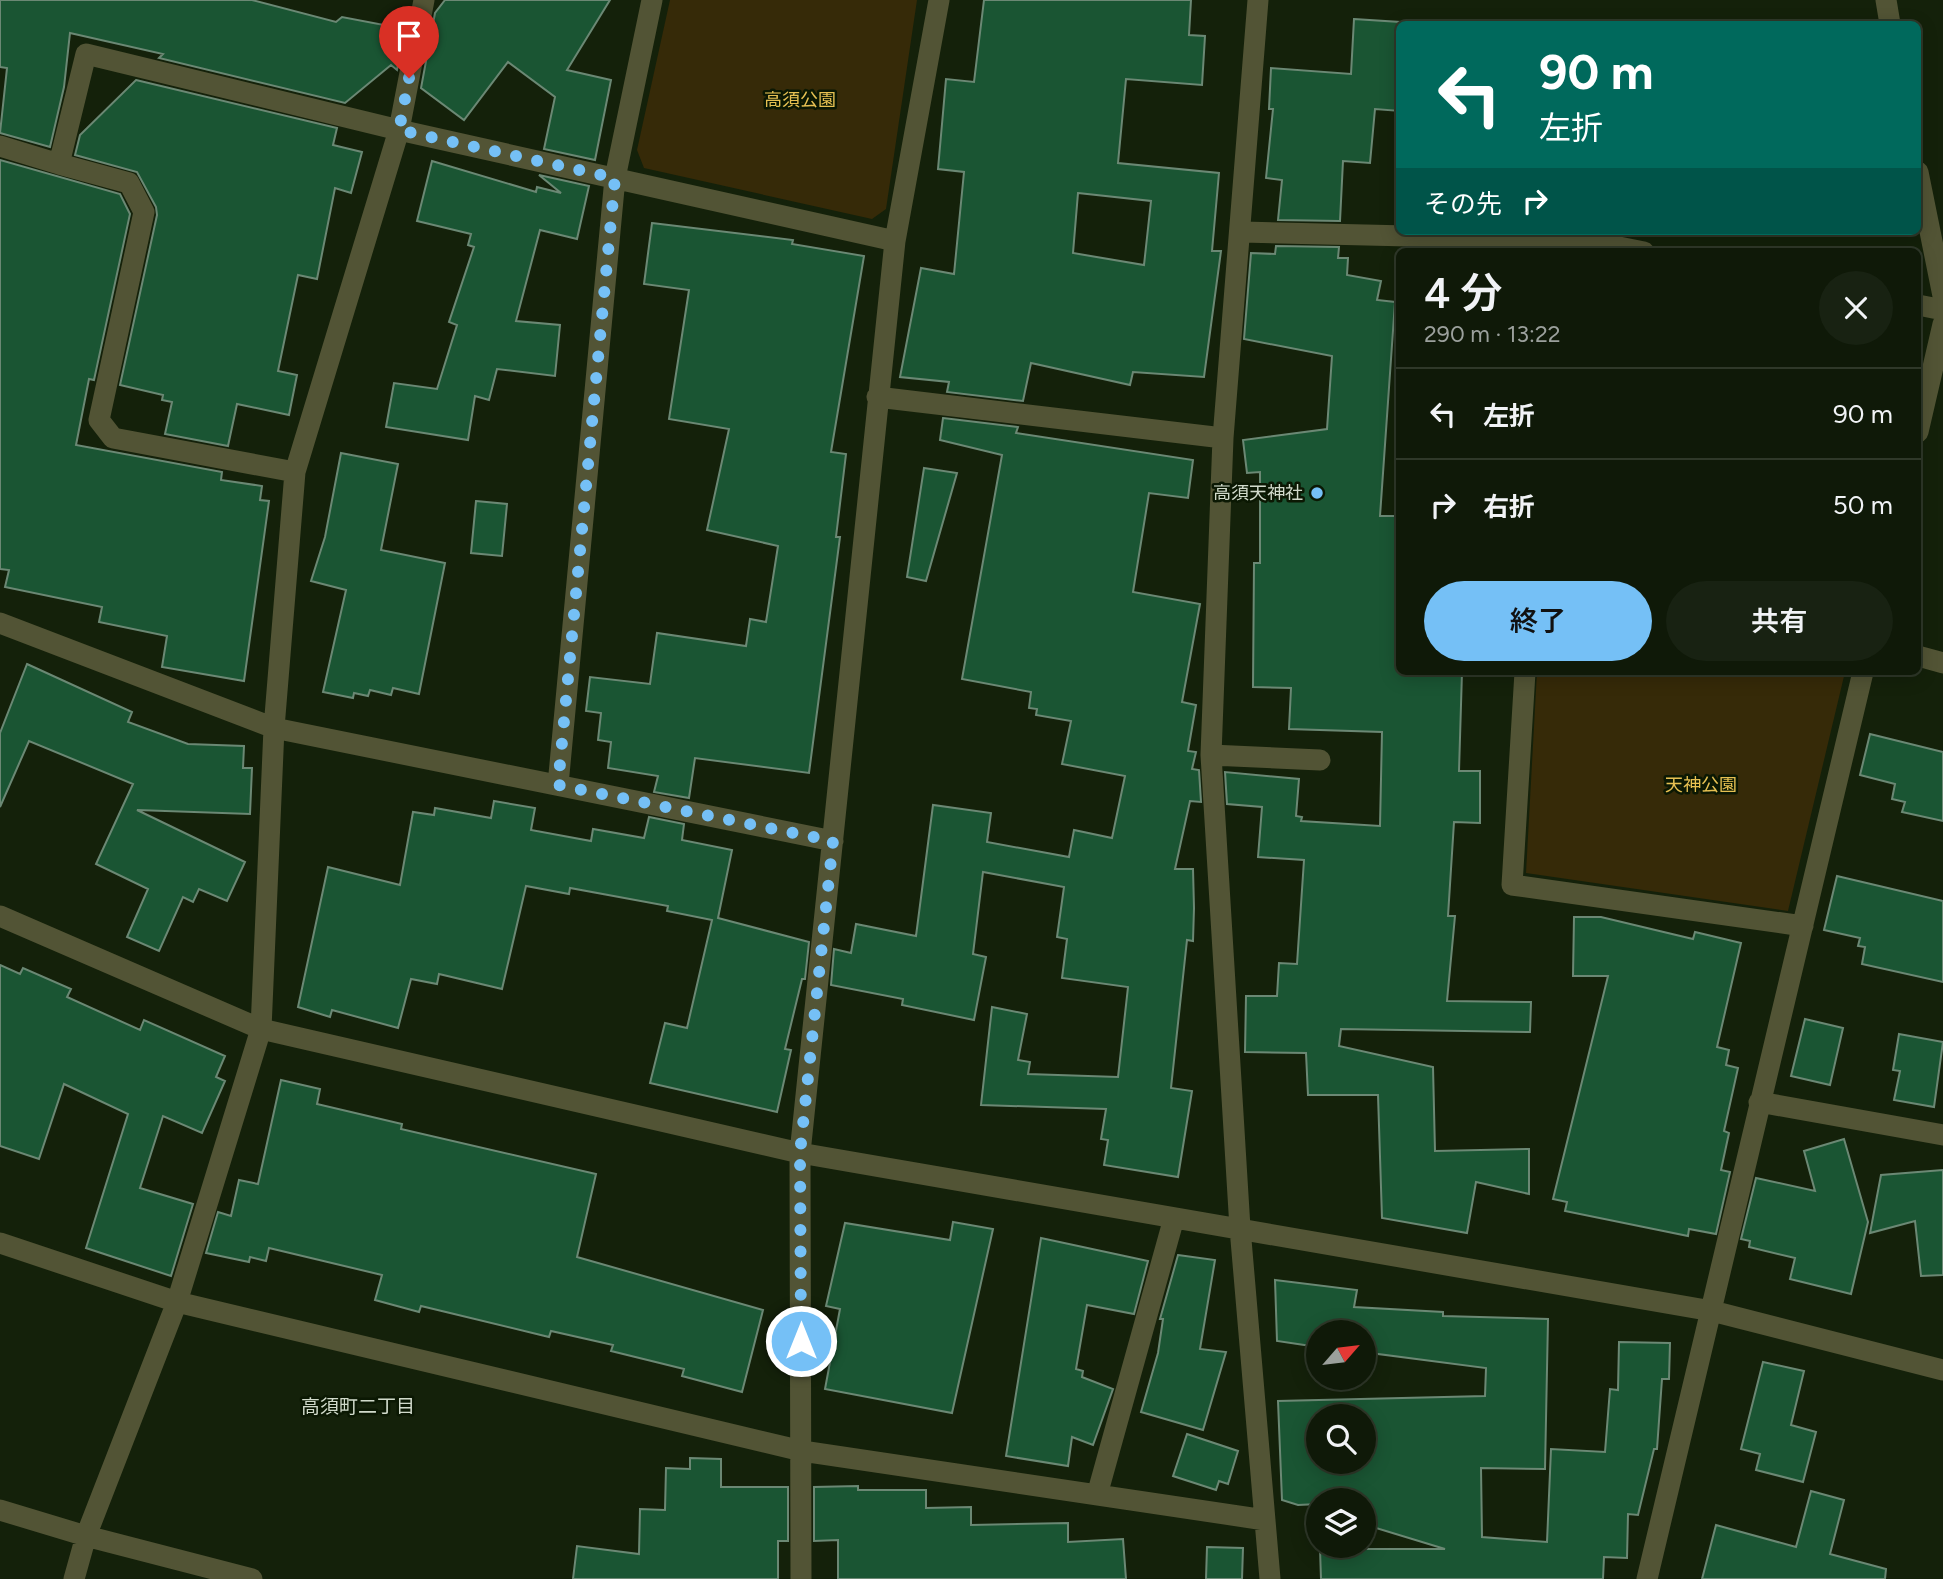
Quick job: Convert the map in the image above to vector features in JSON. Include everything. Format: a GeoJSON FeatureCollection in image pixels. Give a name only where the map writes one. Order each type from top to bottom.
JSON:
{"type":"FeatureCollection","features":[{"type":"Feature","properties":{"kind":"street"},"geometry":{"type":"LineString","coordinates":[[74,1579],[86,1536],[177,1302],[261,1029],[274,728],[295,472],[399,130],[424,0]]}},
{"type":"Feature","properties":{"kind":"street"},"geometry":{"type":"LineString","coordinates":[[558,785],[615,178],[652,0]]}},
{"type":"Feature","properties":{"kind":"street"},"geometry":{"type":"LineString","coordinates":[[801,1579],[800,1153],[895,241],[939,0]]}},
{"type":"Feature","properties":{"kind":"street"},"geometry":{"type":"LineString","coordinates":[[1258,0],[1242,232],[1223,438],[1211,755],[1240,1228],[1270,1579]]}},
{"type":"Feature","properties":{"kind":"street"},"geometry":{"type":"LineString","coordinates":[[1886,0],[1890,21]]}},
{"type":"Feature","properties":{"kind":"street"},"geometry":{"type":"LineString","coordinates":[[59,164],[86,54],[399,130],[895,241]]}},
{"type":"Feature","properties":{"kind":"street"},"geometry":{"type":"LineString","coordinates":[[0,146],[129,183],[144,212],[99,420],[113,438],[295,472]]}},
{"type":"Feature","properties":{"kind":"street"},"geometry":{"type":"LineString","coordinates":[[1921,187],[1943,296]]}},
{"type":"Feature","properties":{"kind":"street"},"geometry":{"type":"LineString","coordinates":[[1242,232],[1396,234]]}},
{"type":"Feature","properties":{"kind":"street"},"geometry":{"type":"LineString","coordinates":[[1498,235],[1584,236],[1629,248]]}},
{"type":"Feature","properties":{"kind":"street"},"geometry":{"type":"LineString","coordinates":[[1921,306],[1943,310]]}},
{"type":"Feature","properties":{"kind":"street"},"geometry":{"type":"LineString","coordinates":[[1921,419],[1943,324]]}},
{"type":"Feature","properties":{"kind":"street"},"geometry":{"type":"LineString","coordinates":[[877,397],[1223,438]]}},
{"type":"Feature","properties":{"kind":"street"},"geometry":{"type":"LineString","coordinates":[[0,623],[274,728],[833,841]]}},
{"type":"Feature","properties":{"kind":"street"},"geometry":{"type":"LineString","coordinates":[[1921,657],[1943,663]]}},
{"type":"Feature","properties":{"kind":"street"},"geometry":{"type":"LineString","coordinates":[[1525,675],[1511,885],[1803,926]]}},
{"type":"Feature","properties":{"kind":"street"},"geometry":{"type":"LineString","coordinates":[[1647,1579],[1862,675]]}},
{"type":"Feature","properties":{"kind":"street"},"geometry":{"type":"LineString","coordinates":[[1211,755],[1320,760]]}},
{"type":"Feature","properties":{"kind":"street"},"geometry":{"type":"LineString","coordinates":[[0,916],[261,1029],[800,1153],[1712,1311],[1943,1370]]}},
{"type":"Feature","properties":{"kind":"street"},"geometry":{"type":"LineString","coordinates":[[1759,1102],[1943,1135]]}},
{"type":"Feature","properties":{"kind":"street"},"geometry":{"type":"LineString","coordinates":[[1097,1495],[1174,1217]]}},
{"type":"Feature","properties":{"kind":"street"},"geometry":{"type":"LineString","coordinates":[[0,1243],[177,1302],[802,1451],[1265,1520]]}},
{"type":"Feature","properties":{"kind":"street"},"geometry":{"type":"LineString","coordinates":[[0,1510],[86,1536],[252,1579]]}},
{"type":"Feature","properties":{"kind":"green space","name":"高須公園"},"geometry":{"type":"Polygon","coordinates":[[[670,0],[917,0],[886,209],[872,219],[644,168],[637,150],[670,0]]]}},
{"type":"Feature","properties":{"kind":"green space","name":"天神公園"},"geometry":{"type":"Polygon","coordinates":[[[1537,675],[1844,675],[1788,911],[1526,873],[1537,675]]]}},
{"type":"Feature","properties":{"kind":"building"},"geometry":{"type":"Polygon","coordinates":[[[0,0],[252,0],[336,22],[342,17],[405,29],[397,70],[391,65],[345,103],[159,58],[163,54],[70,33],[64,87],[50,147],[0,133],[7,68],[0,67],[0,0]]]}},
{"type":"Feature","properties":{"kind":"building"},"geometry":{"type":"Polygon","coordinates":[[[445,0],[610,0],[567,70],[611,80],[595,160],[544,149],[555,97],[508,62],[464,120],[421,88],[435,13],[445,0]]]}},
{"type":"Feature","properties":{"kind":"building"},"geometry":{"type":"Polygon","coordinates":[[[984,0],[1191,0],[1189,35],[1205,36],[1202,85],[1126,79],[1118,163],[1219,173],[1212,251],[1221,251],[1204,377],[1133,372],[1130,385],[1031,363],[1023,401],[947,392],[949,382],[900,377],[921,268],[954,274],[964,172],[938,169],[946,79],[974,82],[984,0]],[[1078,193],[1073,253],[1144,265],[1151,201],[1078,193]]]}},
{"type":"Feature","properties":{"kind":"building"},"geometry":{"type":"Polygon","coordinates":[[[1354,19],[1396,22],[1396,111],[1375,109],[1370,163],[1343,161],[1340,221],[1278,220],[1282,180],[1266,178],[1273,109],[1269,109],[1271,68],[1351,74],[1354,19]]]}},
{"type":"Feature","properties":{"kind":"building"},"geometry":{"type":"Polygon","coordinates":[[[136,80],[337,128],[333,145],[362,152],[351,193],[335,188],[317,279],[298,275],[278,371],[297,375],[289,415],[237,404],[228,446],[165,434],[172,402],[162,400],[163,395],[120,385],[157,215],[156,207],[137,172],[75,155],[80,135],[136,80]]]}},
{"type":"Feature","properties":{"kind":"building"},"geometry":{"type":"Polygon","coordinates":[[[0,160],[120,194],[130,214],[94,380],[89,379],[76,445],[222,472],[221,480],[262,486],[260,500],[269,501],[244,681],[162,667],[167,636],[99,622],[102,607],[5,587],[9,570],[0,569],[0,160]]]}},
{"type":"Feature","properties":{"kind":"building"},"geometry":{"type":"Polygon","coordinates":[[[432,161],[536,192],[537,187],[561,193],[539,175],[589,186],[577,239],[540,230],[516,321],[560,325],[555,376],[497,369],[489,400],[475,396],[468,440],[386,427],[394,383],[437,389],[457,325],[449,322],[474,247],[468,245],[471,234],[417,221],[432,161]]]}},
{"type":"Feature","properties":{"kind":"building"},"geometry":{"type":"Polygon","coordinates":[[[652,223],[793,240],[792,244],[864,256],[831,452],[846,454],[836,537],[840,537],[809,773],[695,758],[689,798],[654,792],[658,776],[608,768],[611,742],[598,740],[601,713],[586,711],[590,677],[650,684],[657,633],[746,646],[750,619],[766,622],[778,546],[707,530],[729,429],[669,419],[689,290],[644,284],[652,223]]]}},
{"type":"Feature","properties":{"kind":"building"},"geometry":{"type":"Polygon","coordinates":[[[1276,246],[1339,247],[1338,258],[1348,258],[1347,275],[1381,281],[1377,300],[1395,302],[1380,516],[1396,516],[1396,675],[1462,675],[1459,771],[1480,771],[1480,823],[1454,822],[1448,916],[1455,916],[1447,1001],[1531,1002],[1530,1032],[1341,1029],[1339,1046],[1433,1067],[1435,1151],[1529,1149],[1529,1194],[1476,1182],[1467,1233],[1382,1218],[1378,1095],[1308,1095],[1306,1053],[1245,1052],[1246,996],[1277,996],[1279,963],[1297,964],[1304,860],[1258,857],[1262,807],[1227,804],[1225,772],[1299,779],[1296,816],[1302,817],[1301,821],[1380,826],[1382,732],[1289,729],[1291,688],[1253,687],[1254,563],[1260,563],[1260,472],[1247,473],[1243,440],[1327,429],[1332,356],[1244,339],[1251,253],[1275,254],[1276,246]]]}},
{"type":"Feature","properties":{"kind":"building"},"geometry":{"type":"Polygon","coordinates":[[[943,418],[1018,427],[1016,433],[1193,460],[1188,498],[1149,493],[1133,592],[1200,604],[1182,702],[1196,705],[1188,751],[1196,752],[1192,769],[1199,770],[1201,802],[1190,801],[1175,869],[1193,869],[1194,908],[1193,941],[1187,940],[1171,1088],[1192,1091],[1178,1177],[1104,1165],[1108,1140],[1101,1139],[1106,1109],[981,1105],[992,1007],[1027,1014],[1018,1060],[1030,1062],[1028,1074],[1118,1077],[1128,987],[1062,978],[1067,939],[1057,937],[1064,887],[983,872],[973,954],[986,957],[974,1020],[902,1005],[903,999],[831,985],[834,949],[851,953],[856,924],[916,936],[933,805],[991,813],[987,842],[1069,857],[1074,830],[1112,838],[1125,776],[1062,764],[1071,721],[1036,715],[1037,709],[1029,708],[1031,692],[962,679],[1002,455],[940,440],[943,418]]]}},
{"type":"Feature","properties":{"kind":"building"},"geometry":{"type":"Polygon","coordinates":[[[341,453],[398,464],[381,550],[445,563],[419,694],[393,688],[391,695],[370,690],[368,696],[354,693],[353,698],[323,692],[346,590],[311,581],[325,537],[341,453]]]}},
{"type":"Feature","properties":{"kind":"building"},"geometry":{"type":"Polygon","coordinates":[[[924,468],[957,473],[926,581],[907,577],[924,468]]]}},
{"type":"Feature","properties":{"kind":"building"},"geometry":{"type":"Polygon","coordinates":[[[476,501],[507,504],[502,556],[471,553],[476,501]]]}},
{"type":"Feature","properties":{"kind":"building"},"geometry":{"type":"Polygon","coordinates":[[[27,664],[132,712],[128,722],[188,744],[244,746],[243,768],[252,768],[250,814],[137,810],[245,862],[227,901],[199,889],[193,902],[183,897],[159,951],[127,937],[148,889],[96,864],[133,784],[29,741],[0,807],[0,733],[27,664]]]}},
{"type":"Feature","properties":{"kind":"building"},"geometry":{"type":"Polygon","coordinates":[[[1870,734],[1943,752],[1943,821],[1902,812],[1905,802],[1892,799],[1895,784],[1860,775],[1870,734]]]}},
{"type":"Feature","properties":{"kind":"building"},"geometry":{"type":"Polygon","coordinates":[[[494,801],[535,808],[531,830],[591,841],[593,829],[644,838],[649,817],[684,824],[682,840],[732,850],[718,918],[809,942],[805,979],[802,979],[785,1049],[791,1050],[777,1112],[650,1083],[665,1023],[687,1028],[712,920],[667,911],[668,906],[570,888],[569,894],[526,886],[502,989],[439,974],[437,984],[411,979],[398,1028],[332,1010],[330,1017],[298,1007],[328,867],[400,885],[413,812],[434,815],[435,808],[491,818],[494,801]]]}},
{"type":"Feature","properties":{"kind":"building"},"geometry":{"type":"Polygon","coordinates":[[[1837,876],[1943,901],[1943,982],[1862,964],[1865,947],[1858,946],[1860,938],[1824,930],[1837,876]]]}},
{"type":"Feature","properties":{"kind":"building"},"geometry":{"type":"Polygon","coordinates":[[[1574,917],[1601,917],[1693,939],[1695,932],[1741,943],[1717,1047],[1729,1050],[1726,1065],[1738,1068],[1724,1131],[1729,1133],[1721,1170],[1730,1172],[1716,1234],[1689,1229],[1688,1236],[1565,1211],[1567,1202],[1553,1199],[1608,976],[1573,976],[1574,917]]]}},
{"type":"Feature","properties":{"kind":"building"},"geometry":{"type":"Polygon","coordinates":[[[0,965],[20,974],[23,968],[71,989],[67,997],[140,1030],[144,1020],[225,1056],[216,1077],[225,1081],[202,1133],[163,1116],[140,1188],[193,1204],[171,1276],[86,1248],[128,1114],[64,1084],[39,1159],[0,1146],[0,965]]]}},
{"type":"Feature","properties":{"kind":"building"},"geometry":{"type":"Polygon","coordinates":[[[1805,1019],[1843,1028],[1830,1085],[1791,1076],[1805,1019]]]}},
{"type":"Feature","properties":{"kind":"building"},"geometry":{"type":"Polygon","coordinates":[[[1899,1034],[1943,1042],[1934,1107],[1894,1100],[1900,1071],[1893,1070],[1899,1034]]]}},
{"type":"Feature","properties":{"kind":"building"},"geometry":{"type":"Polygon","coordinates":[[[281,1080],[320,1089],[317,1104],[402,1124],[401,1129],[596,1174],[577,1257],[763,1310],[742,1392],[682,1376],[684,1369],[611,1351],[613,1345],[551,1331],[549,1337],[421,1306],[419,1312],[375,1300],[382,1275],[269,1248],[266,1261],[250,1257],[249,1262],[206,1253],[218,1212],[231,1216],[239,1180],[258,1184],[281,1080]]]}},
{"type":"Feature","properties":{"kind":"building"},"geometry":{"type":"Polygon","coordinates":[[[1844,1139],[1868,1222],[1851,1294],[1790,1279],[1795,1258],[1749,1247],[1750,1241],[1741,1239],[1756,1178],[1815,1191],[1804,1151],[1844,1139]]]}},
{"type":"Feature","properties":{"kind":"building"},"geometry":{"type":"Polygon","coordinates":[[[1943,1170],[1943,1275],[1921,1276],[1915,1221],[1870,1233],[1881,1175],[1943,1170]]]}},
{"type":"Feature","properties":{"kind":"building"},"geometry":{"type":"Polygon","coordinates":[[[953,1222],[993,1229],[952,1413],[825,1389],[840,1309],[826,1306],[845,1223],[950,1240],[953,1222]]]}},
{"type":"Feature","properties":{"kind":"building"},"geometry":{"type":"Polygon","coordinates":[[[1041,1238],[1148,1261],[1134,1314],[1087,1305],[1076,1369],[1083,1371],[1082,1377],[1113,1389],[1093,1445],[1072,1437],[1068,1466],[1006,1456],[1041,1238]]]}},
{"type":"Feature","properties":{"kind":"building"},"geometry":{"type":"Polygon","coordinates":[[[1178,1255],[1215,1260],[1200,1349],[1226,1352],[1203,1430],[1141,1412],[1158,1353],[1163,1319],[1160,1319],[1178,1255]]]}},
{"type":"Feature","properties":{"kind":"building"},"geometry":{"type":"Polygon","coordinates":[[[1275,1280],[1357,1290],[1354,1307],[1443,1312],[1443,1316],[1548,1319],[1545,1469],[1481,1468],[1482,1537],[1547,1542],[1551,1449],[1605,1452],[1610,1389],[1618,1390],[1619,1342],[1670,1343],[1669,1379],[1662,1379],[1657,1449],[1654,1449],[1638,1515],[1628,1514],[1627,1558],[1604,1557],[1603,1579],[1321,1579],[1320,1558],[1376,1558],[1376,1549],[1445,1549],[1376,1528],[1376,1488],[1306,1488],[1306,1505],[1282,1500],[1278,1401],[1485,1396],[1486,1368],[1376,1354],[1376,1320],[1306,1320],[1306,1345],[1277,1341],[1275,1280]]]}},
{"type":"Feature","properties":{"kind":"building"},"geometry":{"type":"Polygon","coordinates":[[[1763,1362],[1804,1371],[1791,1425],[1816,1432],[1803,1482],[1756,1470],[1760,1454],[1741,1449],[1763,1362]]]}},
{"type":"Feature","properties":{"kind":"building"},"geometry":{"type":"Polygon","coordinates":[[[1187,1434],[1238,1451],[1228,1484],[1219,1481],[1216,1490],[1173,1476],[1187,1434]]]}},
{"type":"Feature","properties":{"kind":"building"},"geometry":{"type":"Polygon","coordinates":[[[690,1458],[721,1459],[721,1487],[788,1487],[788,1541],[778,1541],[778,1579],[573,1579],[577,1546],[639,1554],[640,1509],[665,1510],[666,1468],[690,1469],[690,1458]]]}},
{"type":"Feature","properties":{"kind":"building"},"geometry":{"type":"Polygon","coordinates":[[[858,1486],[858,1490],[926,1490],[926,1508],[971,1507],[971,1525],[1068,1523],[1068,1542],[1123,1539],[1126,1579],[838,1579],[838,1540],[814,1541],[814,1487],[858,1486]]]}},
{"type":"Feature","properties":{"kind":"building"},"geometry":{"type":"Polygon","coordinates":[[[1811,1491],[1844,1500],[1830,1554],[1886,1569],[1885,1579],[1702,1579],[1716,1525],[1796,1547],[1811,1491]]]}},
{"type":"Feature","properties":{"kind":"building"},"geometry":{"type":"Polygon","coordinates":[[[1207,1547],[1243,1548],[1242,1579],[1206,1579],[1207,1547]]]}},
{"type":"Feature","properties":{"kind":"place","name":"高須天神社"},"geometry":{"type":"Point","coordinates":[1317,493]}},
{"type":"Feature","properties":{"kind":"district","name":"高須町二丁目"},"geometry":{"type":"Point","coordinates":[358,1406]}},
{"type":"Feature","properties":{"kind":"route"},"geometry":{"type":"LineString","coordinates":[[409,78],[399,130],[615,178],[558,785],[833,841],[800,1153],[801,1341]]}}]}
